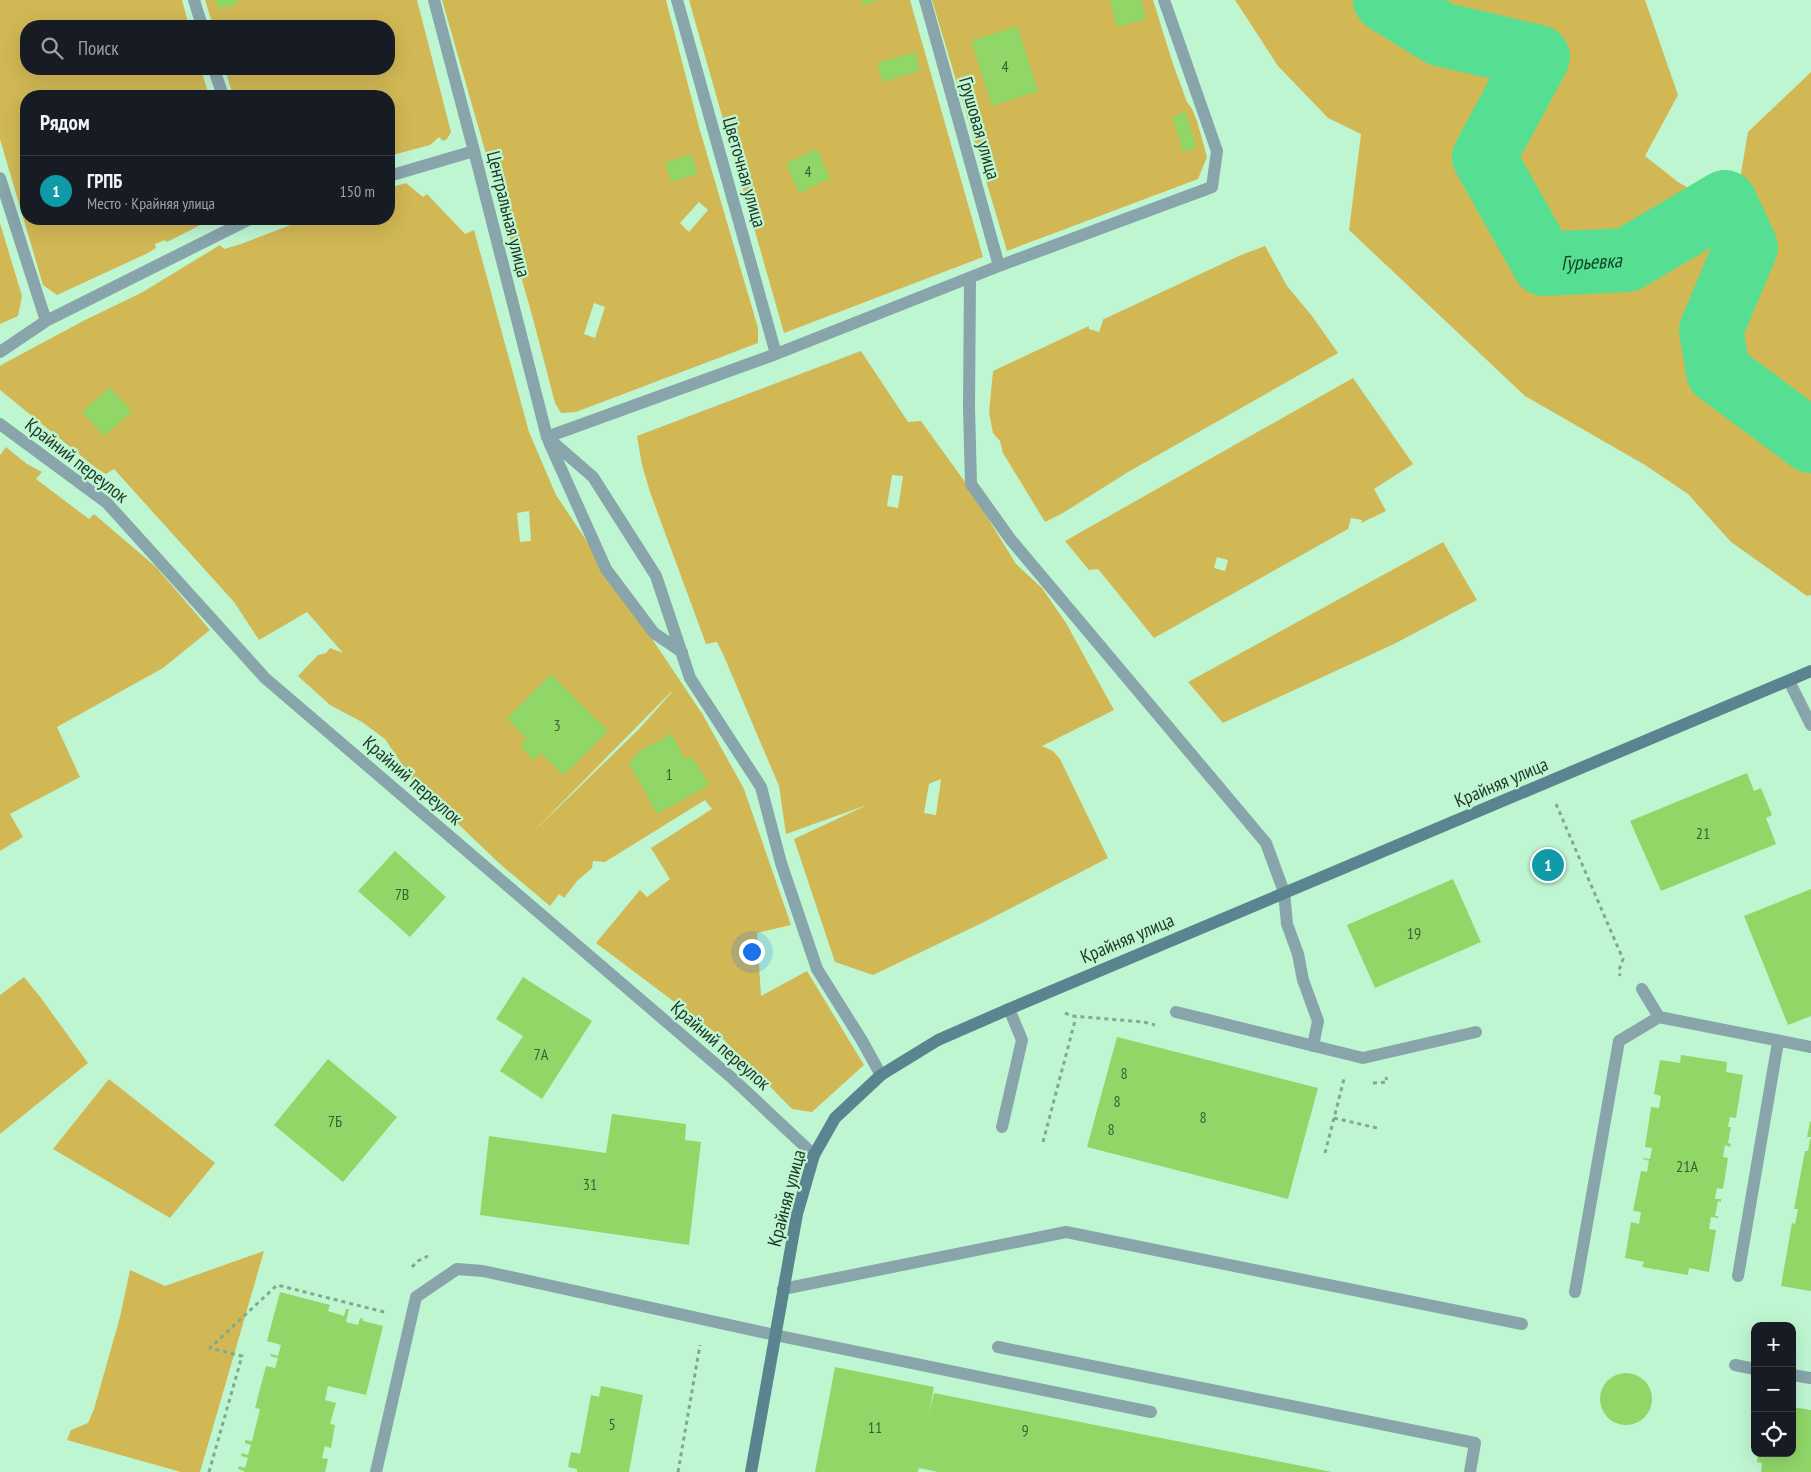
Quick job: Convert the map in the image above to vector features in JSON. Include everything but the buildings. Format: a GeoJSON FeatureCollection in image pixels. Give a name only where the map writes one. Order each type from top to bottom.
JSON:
{"type":"FeatureCollection","features":[{"type":"Feature","properties":{"kind":"main road","name":"Крайняя улица"},"geometry":{"type":"LineString","coordinates":[[751,1472],[797,1214],[814,1155],[835,1118],[881,1075],[938,1040],[1009,1009],[1811,671]]}},
{"type":"Feature","properties":{"kind":"street"},"geometry":{"type":"LineString","coordinates":[[194,0],[200,20]]}},
{"type":"Feature","properties":{"kind":"street","name":"Центральная улица"},"geometry":{"type":"LineString","coordinates":[[434,0],[547,438],[606,568],[654,633],[682,652]]}},
{"type":"Feature","properties":{"kind":"street","name":"Цветочная улица"},"geometry":{"type":"LineString","coordinates":[[678,0],[776,354]]}},
{"type":"Feature","properties":{"kind":"street","name":"Грушовая улица"},"geometry":{"type":"LineString","coordinates":[[925,0],[999,266]]}},
{"type":"Feature","properties":{"kind":"street"},"geometry":{"type":"LineString","coordinates":[[881,1075],[861,1039],[816,969],[781,863],[761,787],[690,678],[656,576],[593,477],[547,438],[776,354],[999,266],[1212,187],[1217,152],[1164,0]]}},
{"type":"Feature","properties":{"kind":"street"},"geometry":{"type":"LineString","coordinates":[[216,75],[221,90]]}},
{"type":"Feature","properties":{"kind":"street"},"geometry":{"type":"LineString","coordinates":[[395,174],[474,151]]}},
{"type":"Feature","properties":{"kind":"street"},"geometry":{"type":"LineString","coordinates":[[0,178],[46,321]]}},
{"type":"Feature","properties":{"kind":"street"},"geometry":{"type":"LineString","coordinates":[[0,352],[46,321],[238,225]]}},
{"type":"Feature","properties":{"kind":"street"},"geometry":{"type":"LineString","coordinates":[[970,278],[970,484],[1011,540],[1266,843],[1284,892],[1287,924],[1298,954],[1303,980],[1318,1021],[1313,1046]]}},
{"type":"Feature","properties":{"kind":"street","name":"Крайний переулок"},"geometry":{"type":"LineString","coordinates":[[0,424],[107,504],[265,678],[732,1078],[814,1155]]}},
{"type":"Feature","properties":{"kind":"street"},"geometry":{"type":"LineString","coordinates":[[1789,681],[1811,725]]}},
{"type":"Feature","properties":{"kind":"street"},"geometry":{"type":"LineString","coordinates":[[1642,989],[1659,1017]]}},
{"type":"Feature","properties":{"kind":"street"},"geometry":{"type":"LineString","coordinates":[[1002,1128],[1022,1040],[1009,1009]]}},
{"type":"Feature","properties":{"kind":"street"},"geometry":{"type":"LineString","coordinates":[[1176,1012],[1364,1058],[1476,1032]]}},
{"type":"Feature","properties":{"kind":"street"},"geometry":{"type":"LineString","coordinates":[[1575,1292],[1619,1042],[1659,1017],[1811,1047]]}},
{"type":"Feature","properties":{"kind":"street"},"geometry":{"type":"LineString","coordinates":[[1738,1276],[1778,1042]]}},
{"type":"Feature","properties":{"kind":"street"},"geometry":{"type":"LineString","coordinates":[[783,1289],[1066,1232],[1522,1324]]}},
{"type":"Feature","properties":{"kind":"street"},"geometry":{"type":"LineString","coordinates":[[376,1472],[416,1297],[457,1269],[483,1271],[775,1335],[1151,1412]]}},
{"type":"Feature","properties":{"kind":"street"},"geometry":{"type":"LineString","coordinates":[[998,1347],[1475,1443],[1470,1472]]}},
{"type":"Feature","properties":{"kind":"street"},"geometry":{"type":"LineString","coordinates":[[1735,1365],[1751,1368]]}},
{"type":"Feature","properties":{"kind":"street"},"geometry":{"type":"LineString","coordinates":[[1796,1376],[1811,1378]]}},
{"type":"Feature","properties":{"kind":"path"},"geometry":{"type":"LineString","coordinates":[[1062,1012],[1071,1008]]}},
{"type":"Feature","properties":{"kind":"path"},"geometry":{"type":"LineString","coordinates":[[1043,1142],[1076,1017]]}},
{"type":"Feature","properties":{"kind":"path"},"geometry":{"type":"LineString","coordinates":[[1325,1153],[1344,1076]]}},
{"type":"Feature","properties":{"kind":"path"},"geometry":{"type":"LineString","coordinates":[[1334,1118],[1376,1128]]}},
{"type":"Feature","properties":{"kind":"path"},"geometry":{"type":"LineString","coordinates":[[408,1272],[418,1261],[432,1254]]}},
{"type":"Feature","properties":{"kind":"path"},"geometry":{"type":"LineString","coordinates":[[209,1472],[242,1356],[210,1348],[277,1285],[392,1314]]}},
{"type":"Feature","properties":{"kind":"path"},"geometry":{"type":"LineString","coordinates":[[678,1472],[701,1340]]}},
{"type":"Feature","properties":{"kind":"shaded area"},"geometry":{"type":"Polygon","coordinates":[[[0,0],[182,0],[187,20],[20,20],[20,75],[203,75],[207,90],[20,90],[20,207],[0,139],[0,0]]]}},
{"type":"Feature","properties":{"kind":"shaded area"},"geometry":{"type":"Polygon","coordinates":[[[205,0],[417,0],[451,132],[447,139],[443,141],[439,137],[430,145],[395,154],[395,90],[231,90],[227,75],[395,75],[395,20],[211,20],[205,0]]]}},
{"type":"Feature","properties":{"kind":"shaded area"},"geometry":{"type":"Polygon","coordinates":[[[442,0],[666,0],[699,127],[758,328],[758,343],[576,412],[561,413],[555,403],[532,315],[442,0]],[[699,202],[680,223],[689,232],[708,210],[699,202]],[[594,303],[584,334],[595,338],[605,307],[594,303]]]}},
{"type":"Feature","properties":{"kind":"shaded area"},"geometry":{"type":"Polygon","coordinates":[[[689,0],[910,0],[983,257],[784,333],[689,0]]]}},
{"type":"Feature","properties":{"kind":"shaded area"},"geometry":{"type":"Polygon","coordinates":[[[932,0],[1153,0],[1173,64],[1187,102],[1197,121],[1207,157],[1198,179],[1007,251],[932,0]]]}},
{"type":"Feature","properties":{"kind":"shaded area"},"geometry":{"type":"Polygon","coordinates":[[[1235,0],[1645,0],[1678,95],[1645,156],[1678,182],[1734,214],[1748,132],[1811,72],[1811,595],[1807,596],[1731,542],[1688,494],[1645,465],[1525,396],[1349,230],[1361,134],[1328,118],[1278,66],[1235,0]]]}},
{"type":"Feature","properties":{"kind":"shaded area"},"geometry":{"type":"Polygon","coordinates":[[[406,183],[423,197],[427,194],[465,234],[474,230],[529,432],[556,495],[703,715],[744,789],[791,925],[757,933],[761,996],[807,971],[864,1065],[812,1112],[792,1109],[721,1037],[596,943],[640,890],[647,897],[670,879],[651,848],[712,809],[705,800],[605,862],[593,861],[592,868],[577,881],[564,898],[559,894],[550,906],[500,864],[413,781],[385,739],[362,722],[330,705],[298,676],[318,655],[326,653],[330,648],[343,653],[307,612],[259,640],[234,602],[114,469],[106,474],[96,468],[0,390],[0,366],[3,364],[85,320],[141,293],[220,245],[224,249],[290,225],[395,225],[395,186],[406,183]],[[529,511],[517,513],[520,542],[531,541],[529,511]],[[672,692],[531,834],[639,729],[672,692]]]}},
{"type":"Feature","properties":{"kind":"shaded area"},"geometry":{"type":"Polygon","coordinates":[[[0,223],[22,296],[18,316],[0,324],[0,223]]]}},
{"type":"Feature","properties":{"kind":"shaded area"},"geometry":{"type":"Polygon","coordinates":[[[25,225],[200,225],[167,242],[165,240],[155,244],[156,248],[146,254],[57,295],[43,285],[25,225]]]}},
{"type":"Feature","properties":{"kind":"shaded area"},"geometry":{"type":"Polygon","coordinates":[[[1265,246],[1287,286],[1312,316],[1338,353],[1128,472],[1063,513],[1045,522],[1003,453],[1000,441],[993,433],[989,413],[993,371],[1089,326],[1089,329],[1099,332],[1102,320],[1241,255],[1265,246]]]}},
{"type":"Feature","properties":{"kind":"shaded area"},"geometry":{"type":"Polygon","coordinates":[[[861,351],[908,422],[921,421],[970,489],[1016,564],[1042,588],[1066,623],[1114,710],[1042,746],[1053,751],[1060,759],[1108,858],[984,922],[873,975],[835,962],[794,839],[867,805],[786,834],[779,786],[717,642],[706,644],[650,492],[642,465],[637,436],[861,351]],[[892,475],[887,506],[898,508],[903,476],[892,475]],[[941,779],[929,784],[924,813],[936,815],[941,779]]]}},
{"type":"Feature","properties":{"kind":"shaded area"},"geometry":{"type":"Polygon","coordinates":[[[1353,378],[1413,464],[1374,489],[1386,511],[1361,523],[1362,520],[1351,518],[1348,529],[1154,638],[1098,569],[1089,570],[1065,541],[1353,378]],[[1217,557],[1214,568],[1225,571],[1228,560],[1217,557]]]}},
{"type":"Feature","properties":{"kind":"shaded area"},"geometry":{"type":"Polygon","coordinates":[[[6,447],[27,464],[42,472],[36,479],[89,519],[94,514],[156,567],[210,630],[163,668],[57,727],[80,777],[10,814],[23,837],[0,851],[0,455],[6,447]]]}},
{"type":"Feature","properties":{"kind":"shaded area"},"geometry":{"type":"Polygon","coordinates":[[[1443,542],[1477,600],[1394,644],[1223,723],[1188,682],[1443,542]]]}},
{"type":"Feature","properties":{"kind":"shaded area"},"geometry":{"type":"Polygon","coordinates":[[[24,977],[88,1063],[0,1134],[0,995],[24,977]]]}},
{"type":"Feature","properties":{"kind":"shaded area"},"geometry":{"type":"Polygon","coordinates":[[[109,1079],[215,1163],[170,1218],[53,1149],[109,1079]]]}},
{"type":"Feature","properties":{"kind":"shaded area"},"geometry":{"type":"Polygon","coordinates":[[[264,1251],[200,1472],[181,1472],[67,1440],[71,1430],[88,1423],[94,1409],[120,1317],[130,1270],[165,1286],[264,1251]]]}},
{"type":"Feature","properties":{"kind":"waterway","name":"Гурьевка"},"geometry":{"type":"LineString","coordinates":[[1385,0],[1440,34],[1538,57],[1484,157],[1544,264],[1627,260],[1725,202],[1746,247],[1711,330],[1718,372],[1811,441]]}},
{"type":"Feature","properties":{"kind":"place","name":"ГРПБ"},"geometry":{"type":"Point","coordinates":[1548,865]}}]}
